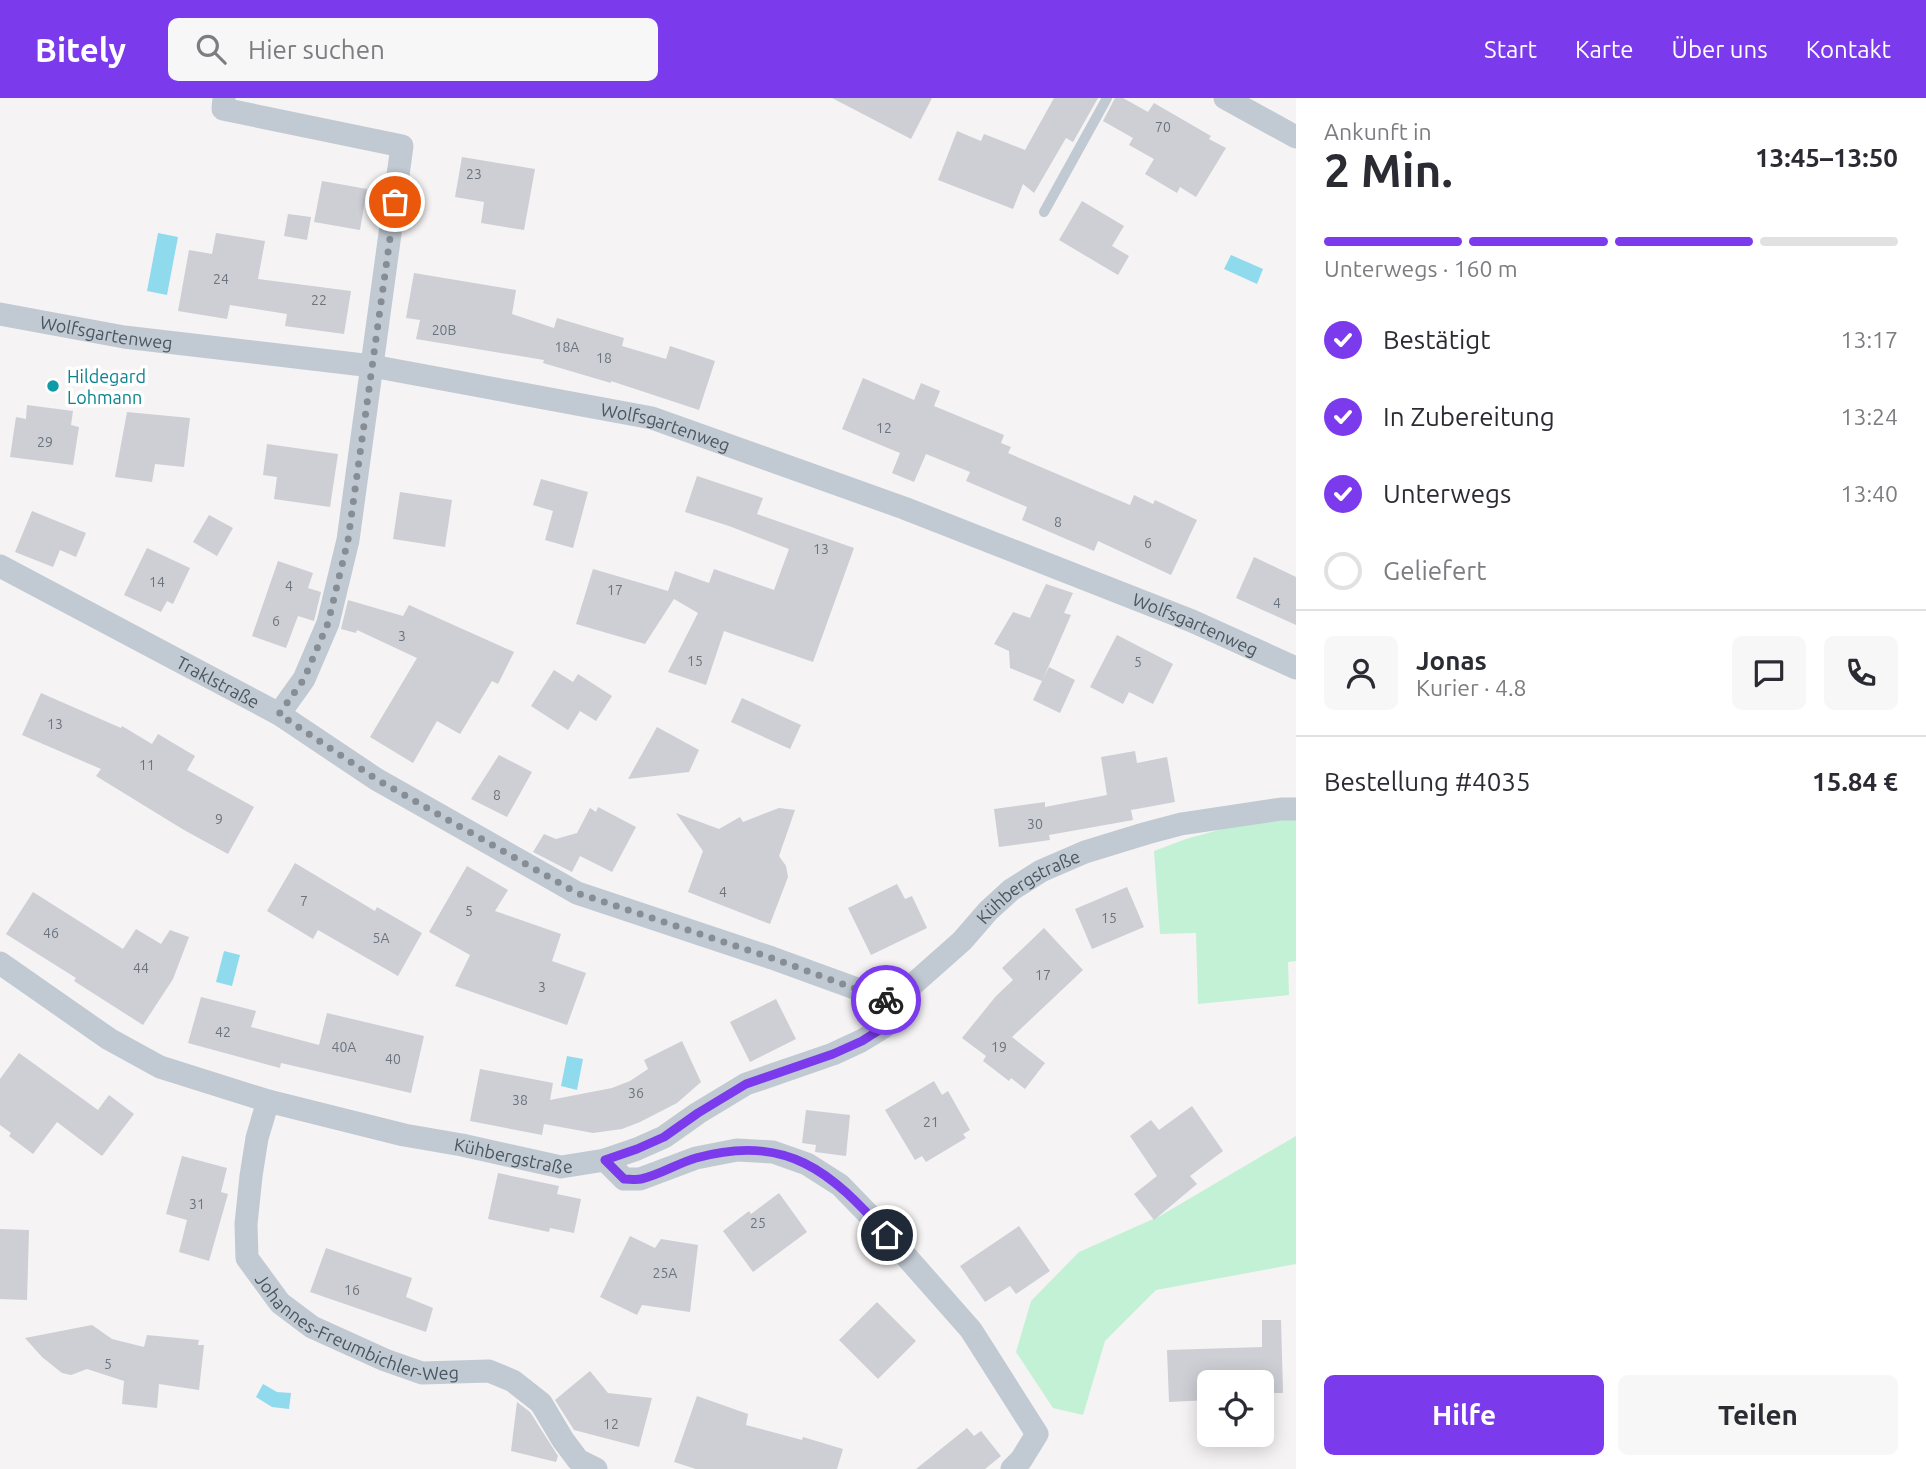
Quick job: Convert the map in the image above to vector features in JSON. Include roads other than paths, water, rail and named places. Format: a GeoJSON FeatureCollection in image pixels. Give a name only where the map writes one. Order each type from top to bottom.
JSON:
{"type":"FeatureCollection","features":[{"type":"Feature","properties":{"kind":"street"},"geometry":{"type":"LineString","coordinates":[[225,98],[223,109],[402,146],[348,540],[328,623],[304,679],[279,714]]}},
{"type":"Feature","properties":{"kind":"street"},"geometry":{"type":"LineString","coordinates":[[1225,98],[1296,137]]}},
{"type":"Feature","properties":{"kind":"street","name":"Wolfsgartenweg"},"geometry":{"type":"LineString","coordinates":[[0,314],[124,337],[372,366],[652,418],[916,512],[1192,621],[1296,668]]}},
{"type":"Feature","properties":{"kind":"street","name":"Traklstraße"},"geometry":{"type":"LineString","coordinates":[[0,566],[279,714],[376,779],[577,893],[772,958],[893,1002]]}},
{"type":"Feature","properties":{"kind":"street","name":"Kühbergstraße"},"geometry":{"type":"LineString","coordinates":[[0,963],[109,1039],[160,1067],[268,1101],[404,1135],[561,1167],[605,1160],[637,1149],[664,1137],[746,1084],[833,1054],[862,1041],[884,1027],[893,1002],[962,941],[988,911],[1011,890],[1041,871],[1085,852],[1181,824],[1296,809]]}},
{"type":"Feature","properties":{"kind":"street","name":"Johannes-Freumbichler-Weg"},"geometry":{"type":"LineString","coordinates":[[268,1101],[257,1138],[251,1176],[246,1224],[247,1258],[280,1303],[312,1327],[385,1360],[422,1373],[489,1371],[513,1381],[541,1403],[578,1460],[596,1469]]}},
{"type":"Feature","properties":{"kind":"street"},"geometry":{"type":"LineString","coordinates":[[605,1160],[624,1179],[640,1179],[696,1158],[737,1150],[774,1152],[807,1164],[840,1185],[971,1330],[1037,1434],[1012,1469]]}},
{"type":"Feature","properties":{"kind":"lane"},"geometry":{"type":"LineString","coordinates":[[1044,212],[1107,98]]}},
{"type":"Feature","properties":{"kind":"water"},"geometry":{"type":"Polygon","coordinates":[[[158,233],[178,237],[167,295],[147,291],[158,233]]]}},
{"type":"Feature","properties":{"kind":"water"},"geometry":{"type":"Polygon","coordinates":[[[1231,255],[1263,269],[1257,284],[1224,269],[1231,255]]]}},
{"type":"Feature","properties":{"kind":"water"},"geometry":{"type":"Polygon","coordinates":[[[224,951],[240,955],[232,986],[216,982],[224,951]]]}},
{"type":"Feature","properties":{"kind":"water"},"geometry":{"type":"Polygon","coordinates":[[[567,1056],[583,1059],[577,1090],[561,1086],[567,1056]]]}},
{"type":"Feature","properties":{"kind":"water"},"geometry":{"type":"Polygon","coordinates":[[[263,1384],[277,1392],[291,1393],[289,1409],[272,1407],[256,1397],[263,1384]]]}},
{"type":"Feature","properties":{"kind":"place","name":"Hildegard Lohmann"},"geometry":{"type":"Point","coordinates":[53,386]}}]}
